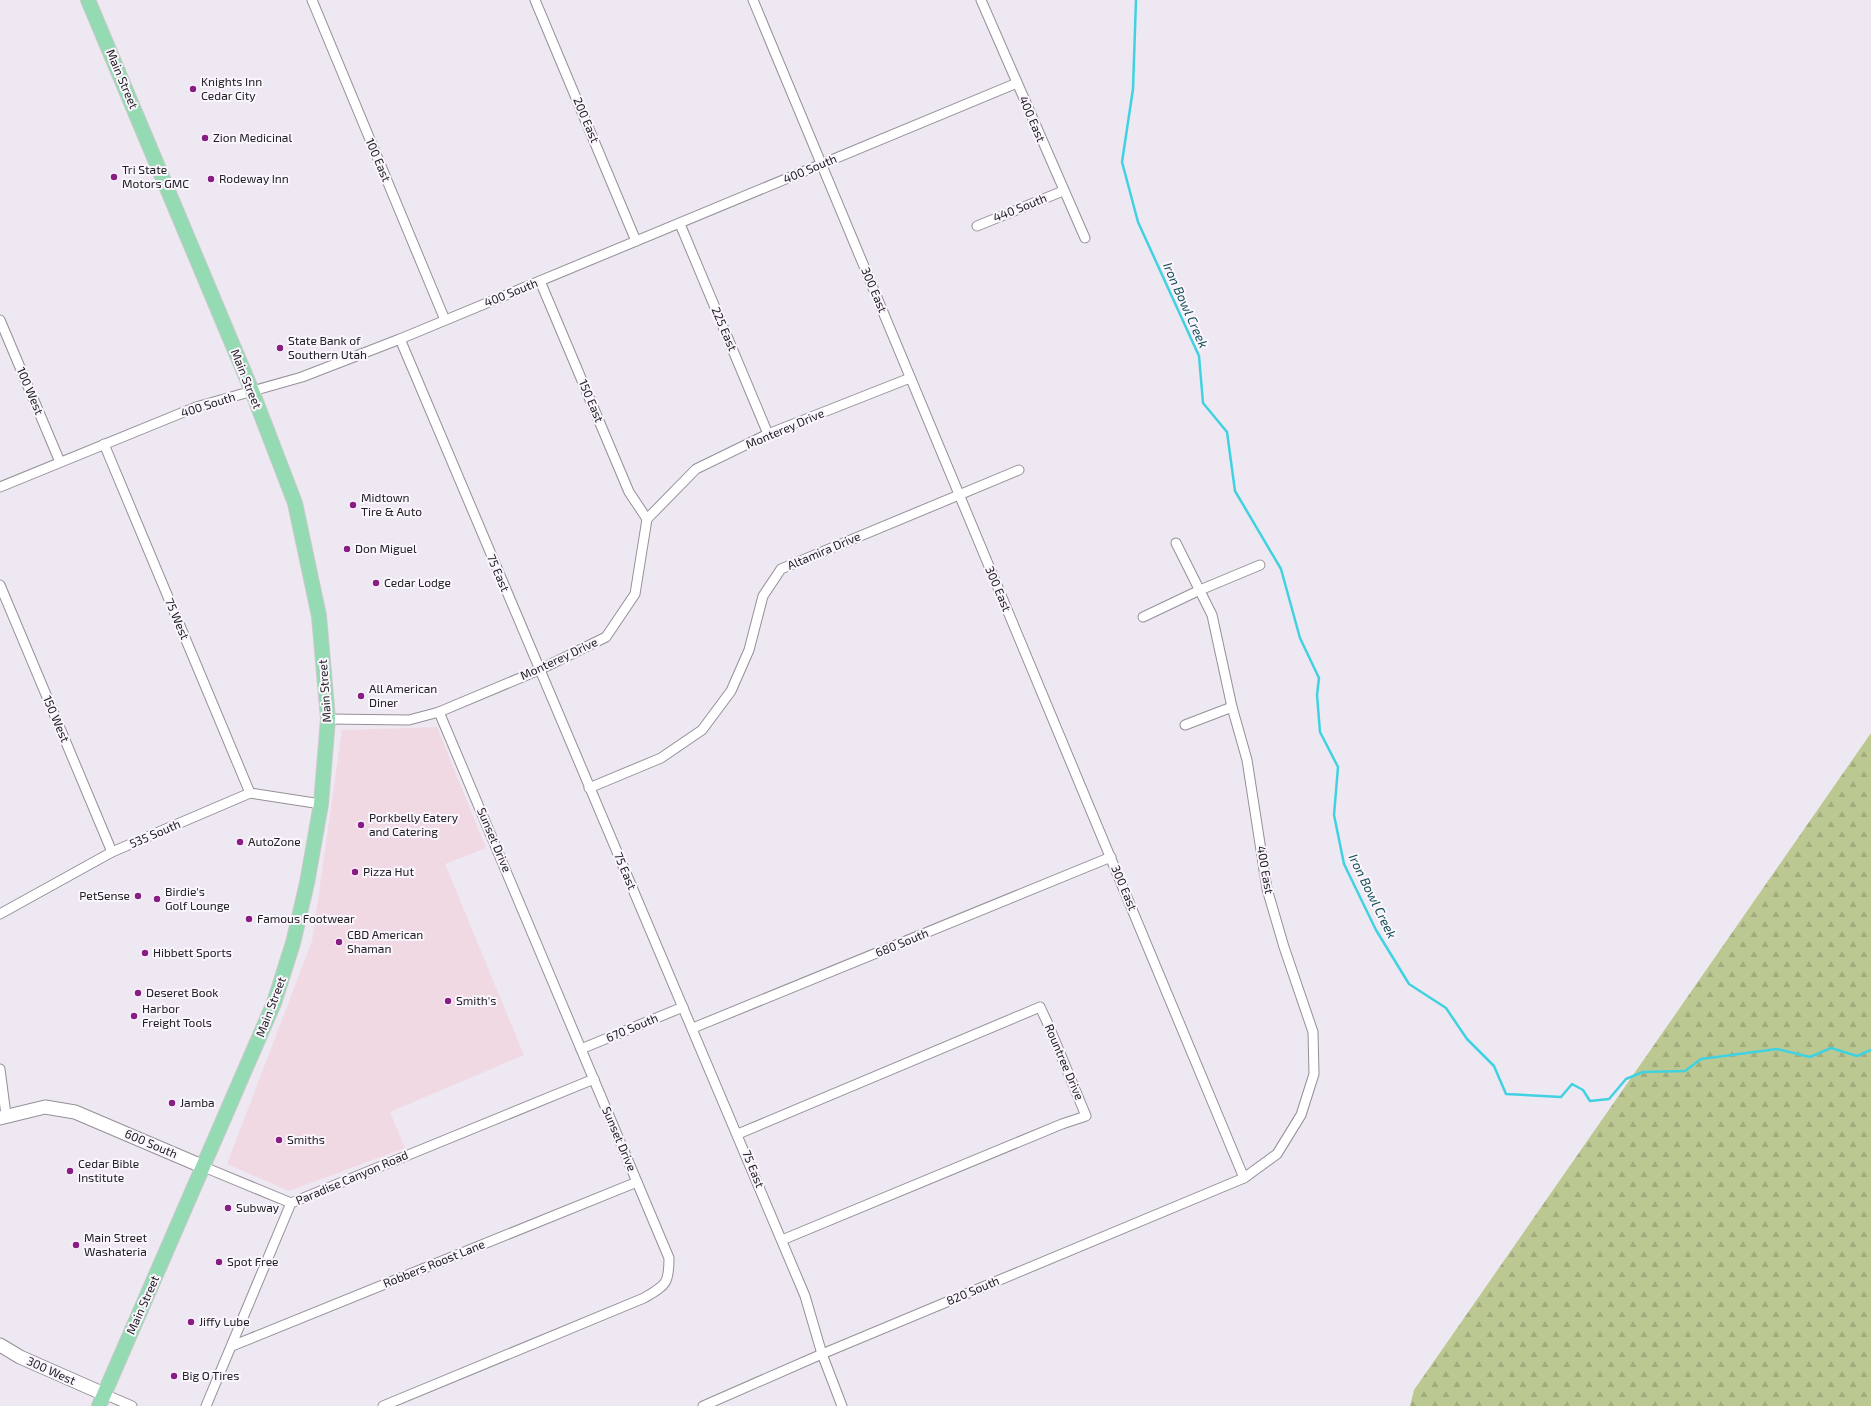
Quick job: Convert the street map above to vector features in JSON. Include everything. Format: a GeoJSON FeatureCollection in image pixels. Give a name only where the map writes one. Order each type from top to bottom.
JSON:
{"type":"FeatureCollection","features":[{"type":"Feature","properties":{"kind":"main road","name":"Main Street"},"geometry":{"type":"LineString","coordinates":[[88,0],[252,391],[295,503],[319,616],[328,719],[321,804],[306,891],[293,943],[274,1003],[102,1400]]}},
{"type":"Feature","properties":{"kind":"main road","name":"600 South"},"geometry":{"type":"LineString","coordinates":[[3,1116],[45,1107],[75,1112],[204,1167]]}},
{"type":"Feature","properties":{"kind":"main road","name":"300 West"},"geometry":{"type":"LineString","coordinates":[[0,1345],[102,1400]]}},
{"type":"Feature","properties":{"kind":"street","name":"100 East"},"geometry":{"type":"LineString","coordinates":[[312,0],[445,320]]}},
{"type":"Feature","properties":{"kind":"street","name":"200 East"},"geometry":{"type":"LineString","coordinates":[[535,0],[636,241]]}},
{"type":"Feature","properties":{"kind":"street","name":"300 East"},"geometry":{"type":"LineString","coordinates":[[753,0],[958,495],[1111,857],[1244,1178]]}},
{"type":"Feature","properties":{"kind":"street","name":"400 East"},"geometry":{"type":"LineString","coordinates":[[981,0],[1063,191],[1085,238]]}},
{"type":"Feature","properties":{"kind":"street","name":"400 South"},"geometry":{"type":"LineString","coordinates":[[0,487],[196,407],[302,377],[400,339],[1017,83]]}},
{"type":"Feature","properties":{"kind":"street","name":"440 South"},"geometry":{"type":"LineString","coordinates":[[977,226],[1063,191]]}},
{"type":"Feature","properties":{"kind":"street","name":"225 East"},"geometry":{"type":"LineString","coordinates":[[680,224],[768,434]]}},
{"type":"Feature","properties":{"kind":"street","name":"150 East"},"geometry":{"type":"LineString","coordinates":[[540,281],[629,492],[647,519]]}},
{"type":"Feature","properties":{"kind":"street","name":"100 West"},"geometry":{"type":"LineString","coordinates":[[0,320],[60,462]]}},
{"type":"Feature","properties":{"kind":"street","name":"75 East"},"geometry":{"type":"LineString","coordinates":[[400,339],[589,788],[693,1028],[806,1296],[822,1354],[842,1406]]}},
{"type":"Feature","properties":{"kind":"street","name":"Monterey Drive"},"geometry":{"type":"LineString","coordinates":[[328,719],[409,720],[439,712],[539,670],[606,638],[635,594],[647,519],[696,469],[768,434],[910,378]]}},
{"type":"Feature","properties":{"kind":"street","name":"75 West"},"geometry":{"type":"LineString","coordinates":[[104,444],[250,794]]}},
{"type":"Feature","properties":{"kind":"street","name":"Altamira Drive"},"geometry":{"type":"LineString","coordinates":[[589,788],[661,758],[702,730],[731,691],[749,650],[763,596],[781,569],[1019,470]]}},
{"type":"Feature","properties":{"kind":"street","name":"400 East"},"geometry":{"type":"LineString","coordinates":[[1176,543],[1212,615],[1232,707],[1247,760],[1267,889],[1284,947],[1313,1032],[1314,1074],[1301,1115],[1277,1154],[1244,1178]]}},
{"type":"Feature","properties":{"kind":"street"},"geometry":{"type":"LineString","coordinates":[[1144,617],[1200,590],[1260,565]]}},
{"type":"Feature","properties":{"kind":"street","name":"150 West"},"geometry":{"type":"LineString","coordinates":[[0,585],[112,852]]}},
{"type":"Feature","properties":{"kind":"street"},"geometry":{"type":"LineString","coordinates":[[1185,725],[1232,707]]}},
{"type":"Feature","properties":{"kind":"street","name":"Sunset Drive"},"geometry":{"type":"LineString","coordinates":[[383,1406],[644,1298],[661,1288],[669,1276],[669,1258],[439,712]]}},
{"type":"Feature","properties":{"kind":"street"},"geometry":{"type":"LineString","coordinates":[[250,794],[321,804]]}},
{"type":"Feature","properties":{"kind":"street","name":"535 South"},"geometry":{"type":"LineString","coordinates":[[0,914],[112,852],[250,794]]}},
{"type":"Feature","properties":{"kind":"street","name":"680 South"},"geometry":{"type":"LineString","coordinates":[[693,1028],[1111,857]]}},
{"type":"Feature","properties":{"kind":"street","name":"670 South"},"geometry":{"type":"LineString","coordinates":[[581,1049],[683,1007]]}},
{"type":"Feature","properties":{"kind":"street","name":"Rountree Drive"},"geometry":{"type":"LineString","coordinates":[[738,1134],[1040,1007],[1077,1093],[1086,1116],[1062,1124],[782,1240]]}},
{"type":"Feature","properties":{"kind":"street"},"geometry":{"type":"LineString","coordinates":[[0,1069],[3,1116]]}},
{"type":"Feature","properties":{"kind":"street","name":"Paradise Canyon Road"},"geometry":{"type":"LineString","coordinates":[[206,1406],[291,1203],[594,1079]]}},
{"type":"Feature","properties":{"kind":"street","name":"600 South"},"geometry":{"type":"LineString","coordinates":[[204,1167],[291,1203]]}},
{"type":"Feature","properties":{"kind":"street","name":"820 South"},"geometry":{"type":"LineString","coordinates":[[703,1406],[822,1354],[1244,1178]]}},
{"type":"Feature","properties":{"kind":"street","name":"Robbers Roost Lane"},"geometry":{"type":"LineString","coordinates":[[232,1346],[637,1182]]}},
{"type":"Feature","properties":{"kind":"street"},"geometry":{"type":"LineString","coordinates":[[102,1400],[132,1406]]}},
{"type":"Feature","properties":{"kind":"shaded area"},"geometry":{"type":"Polygon","coordinates":[[[437,727],[486,848],[445,864],[524,1055],[390,1112],[405,1148],[289,1191],[227,1164],[312,941],[342,730],[437,727]]]}},
{"type":"Feature","properties":{"kind":"green space"},"geometry":{"type":"Polygon","coordinates":[[[1871,733],[1871,1406],[1410,1406],[1414,1390],[1871,733]]]}},
{"type":"Feature","properties":{"kind":"waterway","name":"Iron Bowl Creek"},"geometry":{"type":"LineString","coordinates":[[1136,0],[1133,89],[1122,162],[1138,222],[1199,356],[1203,403],[1227,432],[1235,491],[1281,569],[1300,638],[1319,678],[1317,695],[1320,732],[1338,767],[1334,815],[1344,864],[1376,930],[1409,984],[1446,1008],[1467,1039],[1494,1066],[1506,1094],[1561,1097],[1572,1084],[1583,1090],[1590,1101],[1609,1099],[1626,1079],[1643,1072],[1685,1071],[1701,1059],[1777,1049],[1810,1057],[1831,1048],[1857,1056],[1871,1050]]}},
{"type":"Feature","properties":{"kind":"place","name":"Knights Inn Cedar City"},"geometry":{"type":"Point","coordinates":[193,89]}},
{"type":"Feature","properties":{"kind":"place","name":"Zion Medicinal"},"geometry":{"type":"Point","coordinates":[205,138]}},
{"type":"Feature","properties":{"kind":"place","name":"Tri State Motors GMC"},"geometry":{"type":"Point","coordinates":[114,177]}},
{"type":"Feature","properties":{"kind":"place","name":"Rodeway Inn"},"geometry":{"type":"Point","coordinates":[211,179]}},
{"type":"Feature","properties":{"kind":"place","name":"State Bank of Southern Utah"},"geometry":{"type":"Point","coordinates":[280,348]}},
{"type":"Feature","properties":{"kind":"place","name":"Midtown Tire & Auto"},"geometry":{"type":"Point","coordinates":[353,505]}},
{"type":"Feature","properties":{"kind":"place","name":"Don Miguel"},"geometry":{"type":"Point","coordinates":[347,549]}},
{"type":"Feature","properties":{"kind":"place","name":"Cedar Lodge"},"geometry":{"type":"Point","coordinates":[376,583]}},
{"type":"Feature","properties":{"kind":"place","name":"All American Diner"},"geometry":{"type":"Point","coordinates":[361,696]}},
{"type":"Feature","properties":{"kind":"place","name":"Porkbelly Eatery and Catering"},"geometry":{"type":"Point","coordinates":[361,825]}},
{"type":"Feature","properties":{"kind":"place","name":"AutoZone"},"geometry":{"type":"Point","coordinates":[240,842]}},
{"type":"Feature","properties":{"kind":"place","name":"Pizza Hut"},"geometry":{"type":"Point","coordinates":[355,872]}},
{"type":"Feature","properties":{"kind":"place","name":"PetSense"},"geometry":{"type":"Point","coordinates":[138,896]}},
{"type":"Feature","properties":{"kind":"place","name":"Birdie's Golf Lounge"},"geometry":{"type":"Point","coordinates":[157,899]}},
{"type":"Feature","properties":{"kind":"place","name":"Famous Footwear"},"geometry":{"type":"Point","coordinates":[249,919]}},
{"type":"Feature","properties":{"kind":"place","name":"CBD American Shaman"},"geometry":{"type":"Point","coordinates":[339,942]}},
{"type":"Feature","properties":{"kind":"place","name":"Hibbett Sports"},"geometry":{"type":"Point","coordinates":[145,953]}},
{"type":"Feature","properties":{"kind":"place","name":"Deseret Book"},"geometry":{"type":"Point","coordinates":[138,993]}},
{"type":"Feature","properties":{"kind":"place","name":"Smith's"},"geometry":{"type":"Point","coordinates":[448,1001]}},
{"type":"Feature","properties":{"kind":"place","name":"Harbor Freight Tools"},"geometry":{"type":"Point","coordinates":[134,1016]}},
{"type":"Feature","properties":{"kind":"place","name":"Jamba"},"geometry":{"type":"Point","coordinates":[172,1103]}},
{"type":"Feature","properties":{"kind":"place","name":"Smiths"},"geometry":{"type":"Point","coordinates":[279,1140]}},
{"type":"Feature","properties":{"kind":"place","name":"Cedar Bible Institute"},"geometry":{"type":"Point","coordinates":[70,1171]}},
{"type":"Feature","properties":{"kind":"place","name":"Subway"},"geometry":{"type":"Point","coordinates":[228,1208]}},
{"type":"Feature","properties":{"kind":"place","name":"Main Street Washateria"},"geometry":{"type":"Point","coordinates":[76,1245]}},
{"type":"Feature","properties":{"kind":"place","name":"Spot Free"},"geometry":{"type":"Point","coordinates":[219,1262]}},
{"type":"Feature","properties":{"kind":"place","name":"Jiffy Lube"},"geometry":{"type":"Point","coordinates":[191,1322]}},
{"type":"Feature","properties":{"kind":"place","name":"Big O Tires"},"geometry":{"type":"Point","coordinates":[174,1376]}}]}
